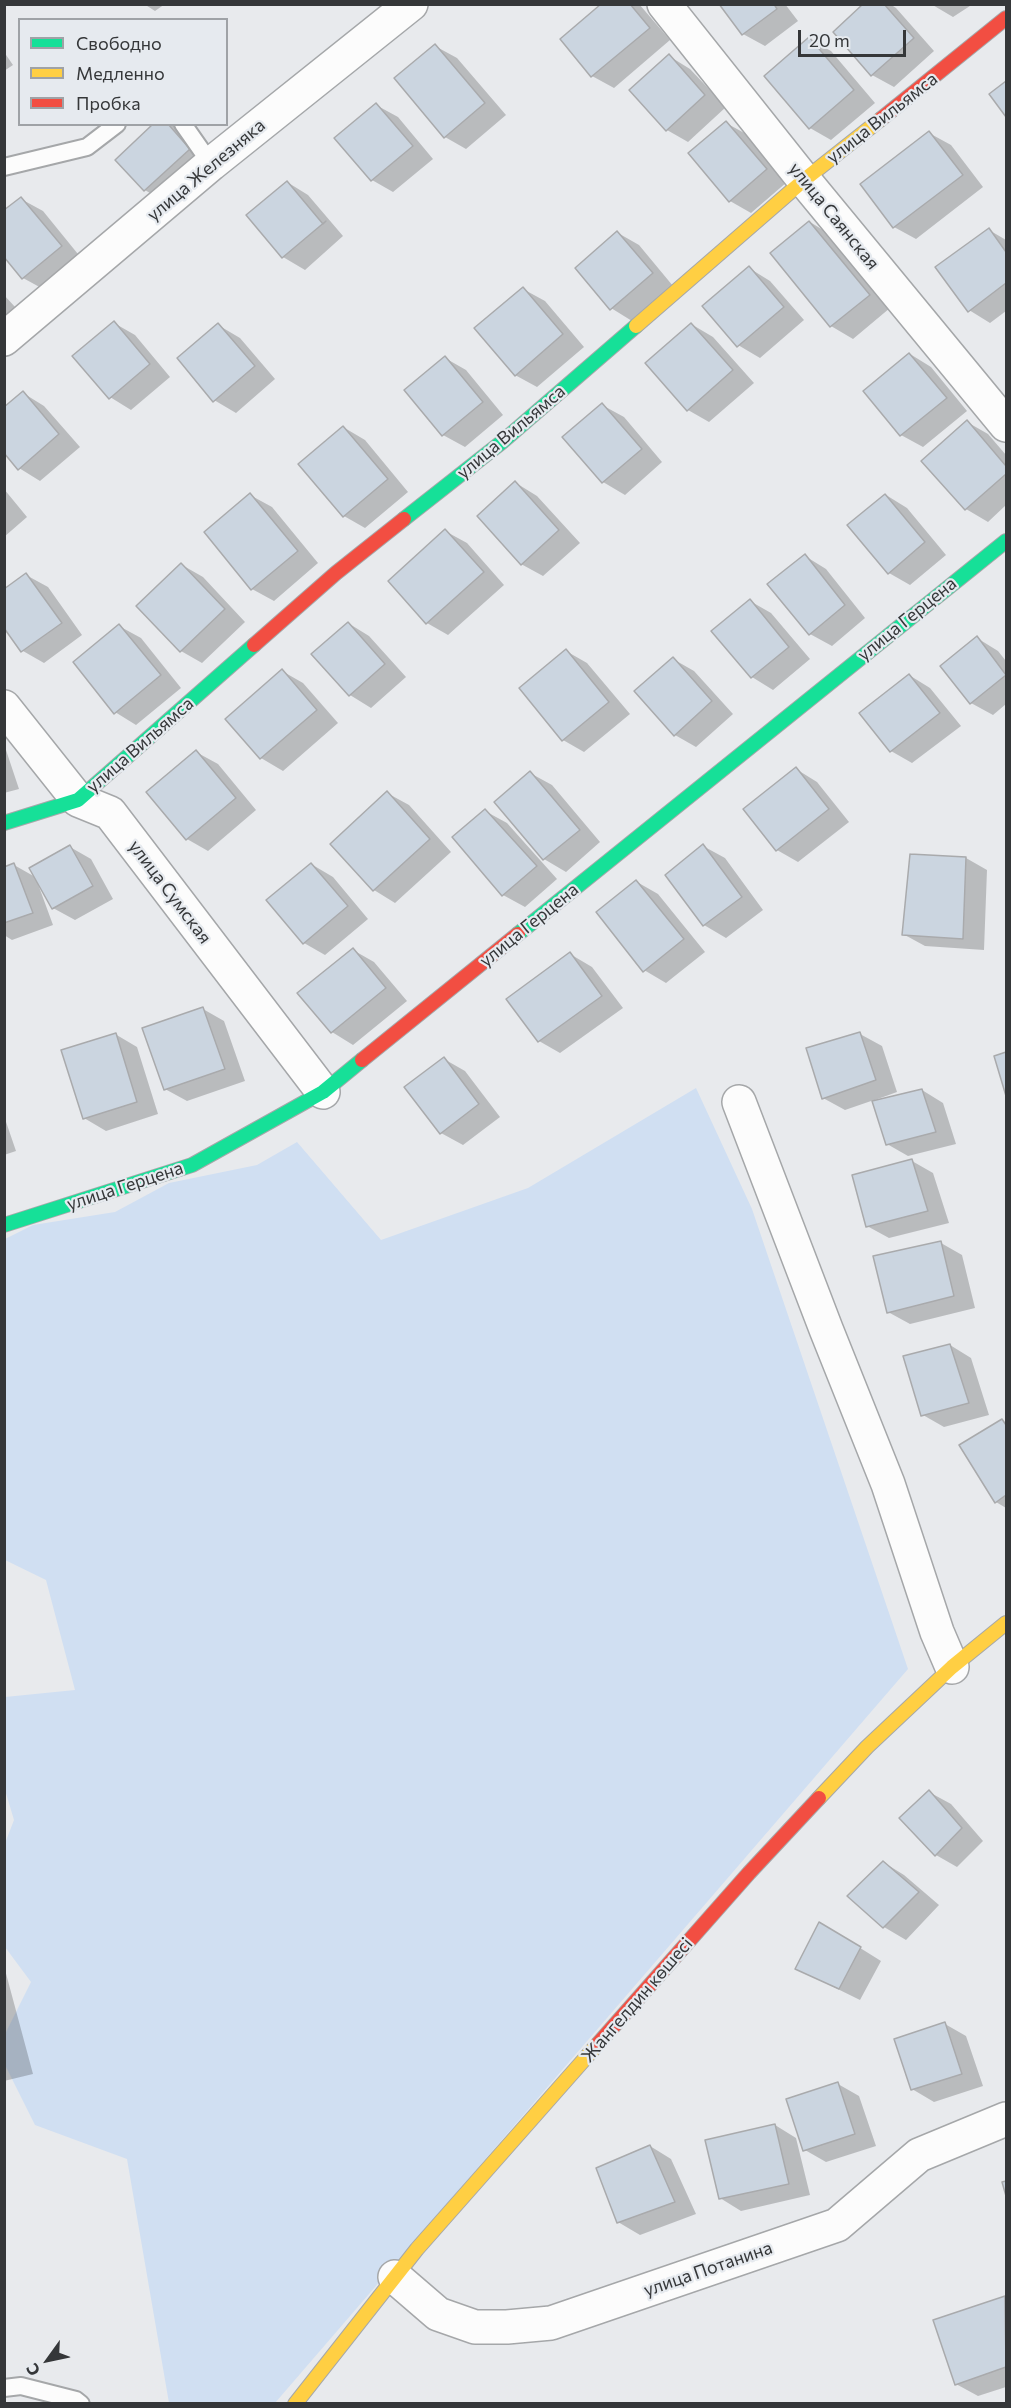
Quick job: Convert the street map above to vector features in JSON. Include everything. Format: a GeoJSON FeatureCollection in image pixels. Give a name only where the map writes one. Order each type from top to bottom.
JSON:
{"type":"FeatureCollection","features":[{"type":"Feature","properties":{"kind":"street","name":"улица Железняка"},"geometry":{"type":"LineString","coordinates":[[4,339],[212,164],[411,4]]}},
{"type":"Feature","properties":{"kind":"street","name":"улица Саянская"},"geometry":{"type":"LineString","coordinates":[[664,4],[804,180],[1006,425]]}},
{"type":"Feature","properties":{"kind":"street","name":"улица Вильямса"},"geometry":{"type":"LineString","coordinates":[[4,824],[78,800],[336,573],[502,442],[804,180],[1006,18]]}},
{"type":"Feature","properties":{"kind":"street","name":"улица Герцена"},"geometry":{"type":"LineString","coordinates":[[4,1225],[192,1165],[323,1092],[1006,541]]}},
{"type":"Feature","properties":{"kind":"street","name":"улица Сумская"},"geometry":{"type":"LineString","coordinates":[[4,707],[78,800],[110,813],[323,1092]]}},
{"type":"Feature","properties":{"kind":"street"},"geometry":{"type":"LineString","coordinates":[[739,1101],[888,1484],[937,1632],[952,1667]]}},
{"type":"Feature","properties":{"kind":"street","name":"Жангелдин көшесі"},"geometry":{"type":"LineString","coordinates":[[295,2403],[417,2249],[749,1873],[867,1747],[952,1667],[1006,1623]]}},
{"type":"Feature","properties":{"kind":"street","name":"улица Потанина"},"geometry":{"type":"LineString","coordinates":[[395,2277],[438,2314],[475,2327],[551,2323],[837,2225],[919,2155],[1006,2119]]}},
{"type":"Feature","properties":{"kind":"lane"},"geometry":{"type":"LineString","coordinates":[[4,167],[87,147],[114,126]]}},
{"type":"Feature","properties":{"kind":"lane"},"geometry":{"type":"LineString","coordinates":[[184,126],[212,164]]}},
{"type":"Feature","properties":{"kind":"lane"},"geometry":{"type":"LineString","coordinates":[[4,2388],[21,2386],[81,2403]]}},
{"type":"Feature","properties":{"kind":"shaded area"},"geometry":{"type":"Polygon","coordinates":[[[696,1088],[752,1209],[908,1669],[275,2403],[169,2403],[127,2159],[35,2125],[5,2065],[5,2034],[31,1982],[5,1947],[4,1846],[14,1820],[5,1790],[5,1697],[75,1690],[46,1580],[5,1560],[5,1239],[33,1225],[115,1212],[169,1183],[257,1165],[297,1142],[381,1240],[528,1188],[696,1088]]]}},
{"type":"Feature","properties":{"kind":"building"},"geometry":{"type":"Polygon","coordinates":[[[601,4],[630,4],[650,28],[591,77],[560,39],[601,4]]]}},
{"type":"Feature","properties":{"kind":"building"},"geometry":{"type":"Polygon","coordinates":[[[719,4],[774,4],[777,9],[742,35],[719,4]]]}},
{"type":"Feature","properties":{"kind":"building"},"geometry":{"type":"Polygon","coordinates":[[[863,4],[884,4],[914,38],[871,76],[833,32],[863,4]]]}},
{"type":"Feature","properties":{"kind":"building"},"geometry":{"type":"Polygon","coordinates":[[[809,37],[854,90],[809,129],[764,76],[809,37]]]}},
{"type":"Feature","properties":{"kind":"building"},"geometry":{"type":"Polygon","coordinates":[[[435,44],[485,103],[444,138],[394,78],[435,44]]]}},
{"type":"Feature","properties":{"kind":"building"},"geometry":{"type":"Polygon","coordinates":[[[669,54],[705,95],[666,131],[629,90],[669,54]]]}},
{"type":"Feature","properties":{"kind":"building"},"geometry":{"type":"Polygon","coordinates":[[[1006,81],[1006,117],[989,94],[1006,81]]]}},
{"type":"Feature","properties":{"kind":"building"},"geometry":{"type":"Polygon","coordinates":[[[376,103],[413,146],[371,181],[334,138],[376,103]]]}},
{"type":"Feature","properties":{"kind":"building"},"geometry":{"type":"Polygon","coordinates":[[[726,121],[767,169],[729,202],[688,153],[726,121]]]}},
{"type":"Feature","properties":{"kind":"building"},"geometry":{"type":"Polygon","coordinates":[[[151,126],[170,126],[190,149],[144,191],[115,160],[151,126]]]}},
{"type":"Feature","properties":{"kind":"building"},"geometry":{"type":"Polygon","coordinates":[[[929,131],[963,175],[893,228],[860,184],[929,131]]]}},
{"type":"Feature","properties":{"kind":"building"},"geometry":{"type":"Polygon","coordinates":[[[287,181],[323,224],[282,258],[246,215],[287,181]]]}},
{"type":"Feature","properties":{"kind":"building"},"geometry":{"type":"Polygon","coordinates":[[[21,197],[62,246],[22,279],[4,257],[4,210],[21,197]]]}},
{"type":"Feature","properties":{"kind":"building"},"geometry":{"type":"Polygon","coordinates":[[[809,221],[870,295],[830,327],[770,253],[809,221]]]}},
{"type":"Feature","properties":{"kind":"building"},"geometry":{"type":"Polygon","coordinates":[[[989,228],[1006,252],[1006,283],[968,312],[935,267],[989,228]]]}},
{"type":"Feature","properties":{"kind":"building"},"geometry":{"type":"Polygon","coordinates":[[[617,231],[653,273],[610,310],[575,268],[617,231]]]}},
{"type":"Feature","properties":{"kind":"building"},"geometry":{"type":"Polygon","coordinates":[[[749,266],[784,307],[737,347],[702,306],[749,266]]]}},
{"type":"Feature","properties":{"kind":"building"},"geometry":{"type":"Polygon","coordinates":[[[523,287],[563,334],[515,376],[474,328],[523,287]]]}},
{"type":"Feature","properties":{"kind":"building"},"geometry":{"type":"Polygon","coordinates":[[[114,321],[150,364],[109,399],[72,356],[114,321]]]}},
{"type":"Feature","properties":{"kind":"building"},"geometry":{"type":"Polygon","coordinates":[[[218,323],[255,366],[213,402],[177,358],[218,323]]]}},
{"type":"Feature","properties":{"kind":"building"},"geometry":{"type":"Polygon","coordinates":[[[691,323],[733,370],[687,411],[645,363],[691,323]]]}},
{"type":"Feature","properties":{"kind":"building"},"geometry":{"type":"Polygon","coordinates":[[[909,353],[947,398],[900,436],[863,391],[909,353]]]}},
{"type":"Feature","properties":{"kind":"building"},"geometry":{"type":"Polygon","coordinates":[[[445,356],[483,402],[442,436],[404,390],[445,356]]]}},
{"type":"Feature","properties":{"kind":"building"},"geometry":{"type":"Polygon","coordinates":[[[23,391],[59,434],[18,470],[4,453],[4,407],[23,391]]]}},
{"type":"Feature","properties":{"kind":"building"},"geometry":{"type":"Polygon","coordinates":[[[602,403],[642,449],[602,483],[562,437],[602,403]]]}},
{"type":"Feature","properties":{"kind":"building"},"geometry":{"type":"Polygon","coordinates":[[[967,420],[1006,466],[1006,474],[965,510],[921,461],[967,420]]]}},
{"type":"Feature","properties":{"kind":"building"},"geometry":{"type":"Polygon","coordinates":[[[343,426],[388,479],[343,517],[298,464],[343,426]]]}},
{"type":"Feature","properties":{"kind":"building"},"geometry":{"type":"Polygon","coordinates":[[[515,481],[559,530],[521,565],[477,516],[515,481]]]}},
{"type":"Feature","properties":{"kind":"building"},"geometry":{"type":"Polygon","coordinates":[[[250,493],[298,551],[251,590],[204,532],[250,493]]]}},
{"type":"Feature","properties":{"kind":"building"},"geometry":{"type":"Polygon","coordinates":[[[885,494],[925,542],[888,574],[847,525],[885,494]]]}},
{"type":"Feature","properties":{"kind":"building"},"geometry":{"type":"Polygon","coordinates":[[[445,529],[484,572],[426,624],[388,581],[445,529]]]}},
{"type":"Feature","properties":{"kind":"building"},"geometry":{"type":"Polygon","coordinates":[[[805,554],[845,605],[809,635],[767,584],[805,554]]]}},
{"type":"Feature","properties":{"kind":"building"},"geometry":{"type":"Polygon","coordinates":[[[181,563],[225,609],[180,652],[136,606],[181,563]]]}},
{"type":"Feature","properties":{"kind":"building"},"geometry":{"type":"Polygon","coordinates":[[[26,573],[62,623],[21,652],[4,628],[4,589],[26,573]]]}},
{"type":"Feature","properties":{"kind":"building"},"geometry":{"type":"Polygon","coordinates":[[[750,599],[789,647],[751,678],[711,631],[750,599]]]}},
{"type":"Feature","properties":{"kind":"building"},"geometry":{"type":"Polygon","coordinates":[[[348,622],[385,664],[349,696],[311,654],[348,622]]]}},
{"type":"Feature","properties":{"kind":"building"},"geometry":{"type":"Polygon","coordinates":[[[119,624],[161,675],[114,714],[73,662],[119,624]]]}},
{"type":"Feature","properties":{"kind":"building"},"geometry":{"type":"Polygon","coordinates":[[[977,636],[1006,675],[970,704],[940,666],[977,636]]]}},
{"type":"Feature","properties":{"kind":"building"},"geometry":{"type":"Polygon","coordinates":[[[566,649],[609,702],[562,741],[519,688],[566,649]]]}},
{"type":"Feature","properties":{"kind":"building"},"geometry":{"type":"Polygon","coordinates":[[[673,657],[712,701],[674,736],[634,691],[673,657]]]}},
{"type":"Feature","properties":{"kind":"building"},"geometry":{"type":"Polygon","coordinates":[[[282,669],[317,710],[260,759],[225,719],[282,669]]]}},
{"type":"Feature","properties":{"kind":"building"},"geometry":{"type":"Polygon","coordinates":[[[909,674],[940,713],[890,752],[859,713],[909,674]]]}},
{"type":"Feature","properties":{"kind":"building"},"geometry":{"type":"Polygon","coordinates":[[[196,750],[236,798],[186,840],[146,792],[196,750]]]}},
{"type":"Feature","properties":{"kind":"building"},"geometry":{"type":"Polygon","coordinates":[[[796,767],[829,809],[776,851],[743,809],[796,767]]]}},
{"type":"Feature","properties":{"kind":"building"},"geometry":{"type":"Polygon","coordinates":[[[530,771],[580,830],[543,860],[494,802],[530,771]]]}},
{"type":"Feature","properties":{"kind":"building"},"geometry":{"type":"Polygon","coordinates":[[[387,791],[430,839],[373,891],[330,844],[387,791]]]}},
{"type":"Feature","properties":{"kind":"building"},"geometry":{"type":"Polygon","coordinates":[[[485,809],[537,866],[502,896],[452,837],[485,809]]]}},
{"type":"Feature","properties":{"kind":"building"},"geometry":{"type":"Polygon","coordinates":[[[703,844],[742,897],[703,926],[665,875],[703,844]]]}},
{"type":"Feature","properties":{"kind":"building"},"geometry":{"type":"Polygon","coordinates":[[[70,845],[93,886],[52,909],[29,868],[70,845]]]}},
{"type":"Feature","properties":{"kind":"building"},"geometry":{"type":"Polygon","coordinates":[[[910,854],[966,857],[963,939],[902,935],[910,854]]]}},
{"type":"Feature","properties":{"kind":"building"},"geometry":{"type":"Polygon","coordinates":[[[14,863],[33,913],[4,923],[4,867],[14,863]]]}},
{"type":"Feature","properties":{"kind":"building"},"geometry":{"type":"Polygon","coordinates":[[[311,863],[348,906],[303,944],[266,900],[311,863]]]}},
{"type":"Feature","properties":{"kind":"building"},"geometry":{"type":"Polygon","coordinates":[[[636,880],[684,939],[643,972],[596,912],[636,880]]]}},
{"type":"Feature","properties":{"kind":"building"},"geometry":{"type":"Polygon","coordinates":[[[353,948],[386,988],[331,1033],[297,993],[353,948]]]}},
{"type":"Feature","properties":{"kind":"building"},"geometry":{"type":"Polygon","coordinates":[[[570,952],[602,996],[538,1042],[506,999],[570,952]]]}},
{"type":"Feature","properties":{"kind":"building"},"geometry":{"type":"Polygon","coordinates":[[[203,1007],[225,1069],[164,1090],[142,1028],[203,1007]]]}},
{"type":"Feature","properties":{"kind":"building"},"geometry":{"type":"Polygon","coordinates":[[[860,1032],[876,1080],[822,1099],[806,1048],[860,1032]]]}},
{"type":"Feature","properties":{"kind":"building"},"geometry":{"type":"Polygon","coordinates":[[[116,1033],[137,1102],[83,1119],[61,1050],[116,1033]]]}},
{"type":"Feature","properties":{"kind":"building"},"geometry":{"type":"Polygon","coordinates":[[[1006,1052],[1006,1096],[994,1056],[1006,1052]]]}},
{"type":"Feature","properties":{"kind":"building"},"geometry":{"type":"Polygon","coordinates":[[[444,1057],[479,1104],[440,1134],[404,1087],[444,1057]]]}},
{"type":"Feature","properties":{"kind":"building"},"geometry":{"type":"Polygon","coordinates":[[[922,1089],[936,1132],[886,1145],[872,1101],[922,1089]]]}},
{"type":"Feature","properties":{"kind":"building"},"geometry":{"type":"Polygon","coordinates":[[[912,1159],[928,1211],[866,1227],[852,1175],[912,1159]]]}},
{"type":"Feature","properties":{"kind":"building"},"geometry":{"type":"Polygon","coordinates":[[[941,1241],[954,1296],[887,1313],[873,1256],[941,1241]]]}},
{"type":"Feature","properties":{"kind":"building"},"geometry":{"type":"Polygon","coordinates":[[[950,1344],[969,1403],[921,1416],[903,1356],[950,1344]]]}},
{"type":"Feature","properties":{"kind":"building"},"geometry":{"type":"Polygon","coordinates":[[[1002,1419],[1006,1425],[1006,1495],[995,1503],[959,1445],[1002,1419]]]}},
{"type":"Feature","properties":{"kind":"building"},"geometry":{"type":"Polygon","coordinates":[[[929,1790],[962,1828],[935,1856],[899,1818],[929,1790]]]}},
{"type":"Feature","properties":{"kind":"building"},"geometry":{"type":"Polygon","coordinates":[[[883,1861],[919,1892],[883,1928],[847,1896],[883,1861]]]}},
{"type":"Feature","properties":{"kind":"building"},"geometry":{"type":"Polygon","coordinates":[[[819,1922],[861,1947],[839,1989],[795,1969],[819,1922]]]}},
{"type":"Feature","properties":{"kind":"building"},"geometry":{"type":"Polygon","coordinates":[[[945,2022],[962,2074],[911,2090],[894,2039],[945,2022]]]}},
{"type":"Feature","properties":{"kind":"building"},"geometry":{"type":"Polygon","coordinates":[[[838,2082],[855,2134],[803,2151],[786,2099],[838,2082]]]}},
{"type":"Feature","properties":{"kind":"building"},"geometry":{"type":"Polygon","coordinates":[[[775,2124],[789,2184],[719,2199],[705,2140],[775,2124]]]}},
{"type":"Feature","properties":{"kind":"building"},"geometry":{"type":"Polygon","coordinates":[[[650,2145],[675,2202],[617,2223],[596,2168],[650,2145]]]}},
{"type":"Feature","properties":{"kind":"building"},"geometry":{"type":"Polygon","coordinates":[[[1006,2181],[1006,2196],[1002,2182],[1006,2181]]]}},
{"type":"Feature","properties":{"kind":"building"},"geometry":{"type":"Polygon","coordinates":[[[1005,2296],[1006,2367],[955,2385],[933,2320],[1005,2296]]]}},
{"type":"Feature","properties":{"kind":"traffic: fast"},"geometry":{"type":"LineString","coordinates":[[404,519],[502,442],[636,326]]}},
{"type":"Feature","properties":{"kind":"traffic: fast"},"geometry":{"type":"LineString","coordinates":[[518,934],[1006,541]]}},
{"type":"Feature","properties":{"kind":"traffic: fast"},"geometry":{"type":"LineString","coordinates":[[4,823],[78,800],[254,645]]}},
{"type":"Feature","properties":{"kind":"traffic: fast"},"geometry":{"type":"LineString","coordinates":[[4,1225],[192,1165],[323,1092],[362,1060]]}},
{"type":"Feature","properties":{"kind":"traffic: slow"},"geometry":{"type":"LineString","coordinates":[[636,326],[804,180],[881,119]]}},
{"type":"Feature","properties":{"kind":"traffic: slow"},"geometry":{"type":"LineString","coordinates":[[819,1798],[867,1747],[952,1667],[1006,1623]]}},
{"type":"Feature","properties":{"kind":"traffic: slow"},"geometry":{"type":"LineString","coordinates":[[295,2404],[417,2249],[597,2045]]}},
{"type":"Feature","properties":{"kind":"traffic: jam"},"geometry":{"type":"LineString","coordinates":[[881,119],[1006,18]]}},
{"type":"Feature","properties":{"kind":"traffic: jam"},"geometry":{"type":"LineString","coordinates":[[254,645],[336,573],[404,519]]}},
{"type":"Feature","properties":{"kind":"traffic: jam"},"geometry":{"type":"LineString","coordinates":[[362,1060],[518,934]]}},
{"type":"Feature","properties":{"kind":"traffic: jam"},"geometry":{"type":"LineString","coordinates":[[597,2045],[749,1873],[819,1798]]}}]}
